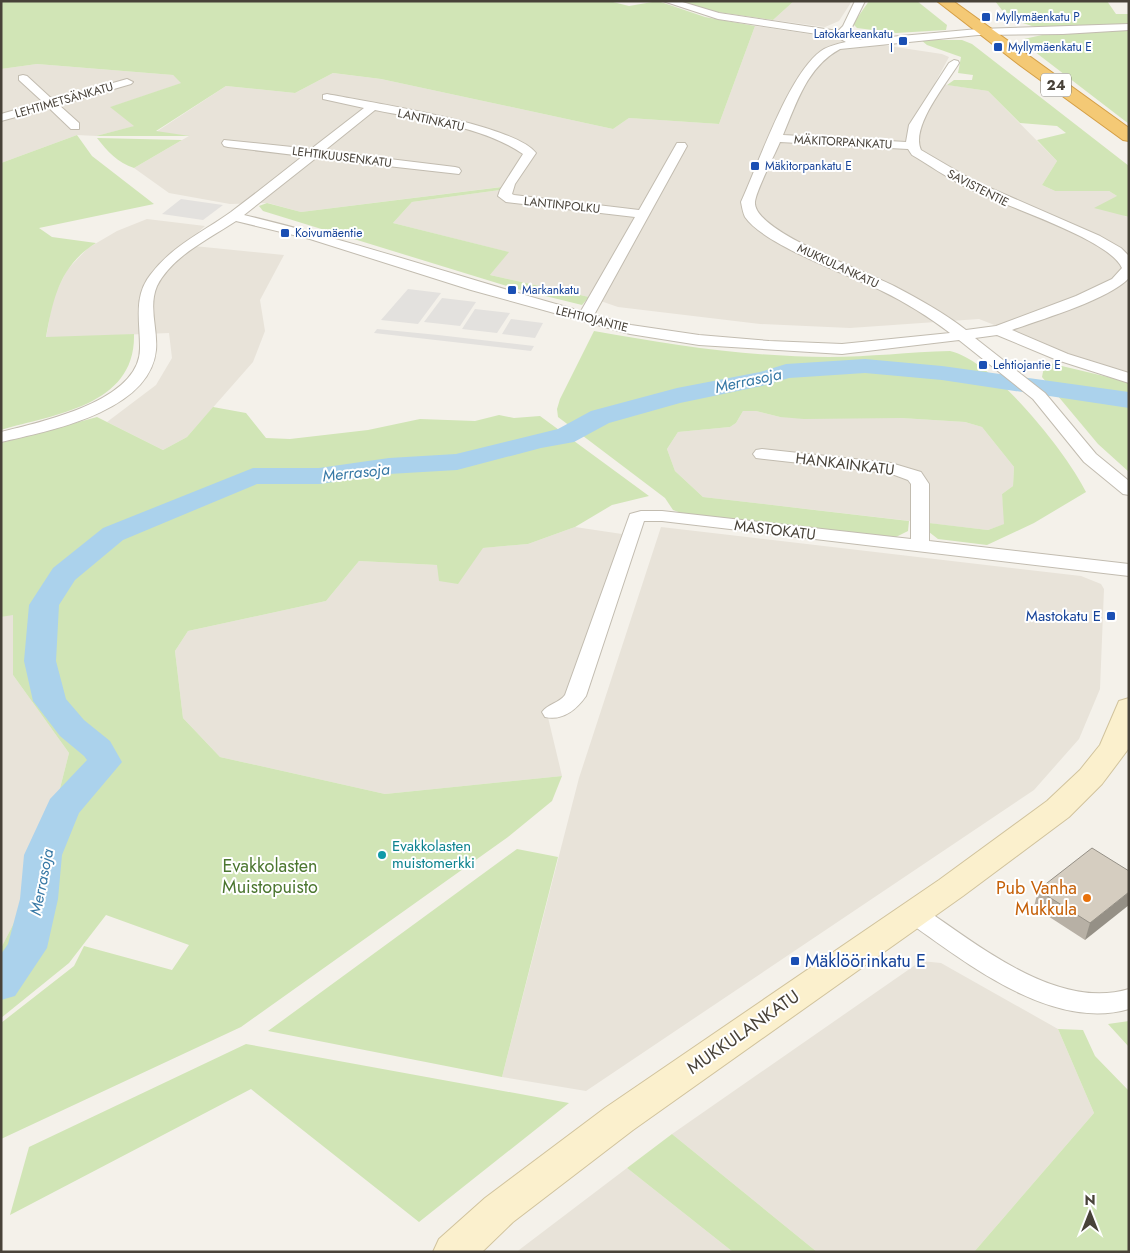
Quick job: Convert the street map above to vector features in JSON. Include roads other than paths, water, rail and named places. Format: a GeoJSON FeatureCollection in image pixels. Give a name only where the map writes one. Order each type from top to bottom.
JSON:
{"type":"FeatureCollection","features":[{"type":"Feature","properties":{"kind":"highway","name":"24"},"geometry":{"type":"LineString","coordinates":[[944,1],[993,33],[1127,134]]}},
{"type":"Feature","properties":{"kind":"highway","name":"24"},"geometry":{"type":"LineString","coordinates":[[957,1],[993,33]]}},
{"type":"Feature","properties":{"kind":"street"},"geometry":{"type":"LineString","coordinates":[[668,1],[718,16],[840,34],[855,43]]}},
{"type":"Feature","properties":{"kind":"street"},"geometry":{"type":"LineString","coordinates":[[840,34],[847,27],[860,1]]}},
{"type":"Feature","properties":{"kind":"street","name":"MUKKULANKATU"},"geometry":{"type":"LineString","coordinates":[[1129,27],[910,38],[855,43],[837,47],[824,54],[808,71],[794,93],[748,202],[751,215],[764,228],[788,242],[931,312],[1039,396],[1090,458],[1129,490]]}},
{"type":"Feature","properties":{"kind":"street"},"geometry":{"type":"LineString","coordinates":[[912,146],[912,133],[915,126],[954,63]]}},
{"type":"Feature","properties":{"kind":"street"},"geometry":{"type":"LineString","coordinates":[[23,78],[75,126]]}},
{"type":"Feature","properties":{"kind":"street","name":"LEHTIMETSÄNKATU"},"geometry":{"type":"LineString","coordinates":[[1,118],[127,82]]}},
{"type":"Feature","properties":{"kind":"street","name":"LANTINKATU"},"geometry":{"type":"LineString","coordinates":[[327,98],[500,136],[530,153]]}},
{"type":"Feature","properties":{"kind":"street"},"geometry":{"type":"LineString","coordinates":[[1,437],[67,420],[99,408],[124,391],[139,373],[148,352],[146,299],[148,288],[171,260],[233,216],[372,107]]}},
{"type":"Feature","properties":{"kind":"street","name":"MÄKITORPANKATU"},"geometry":{"type":"LineString","coordinates":[[775,138],[912,146]]}},
{"type":"Feature","properties":{"kind":"street","name":"LEHTIKUUSENKATU"},"geometry":{"type":"LineString","coordinates":[[228,143],[455,171]]}},
{"type":"Feature","properties":{"kind":"street"},"geometry":{"type":"LineString","coordinates":[[585,318],[681,146]]}},
{"type":"Feature","properties":{"kind":"street","name":"SAVISTENTIE"},"geometry":{"type":"LineString","coordinates":[[912,146],[916,152],[938,167],[969,184],[1094,239],[1116,251],[1125,260],[1129,269],[1117,282],[1081,300],[999,330],[962,336]]}},
{"type":"Feature","properties":{"kind":"street","name":"LANTINPOLKU"},"geometry":{"type":"LineString","coordinates":[[530,153],[526,164],[510,179],[505,196],[511,199],[530,202],[642,214]]}},
{"type":"Feature","properties":{"kind":"street","name":"LEHTIOJANTIE"},"geometry":{"type":"LineString","coordinates":[[233,216],[315,236],[585,318],[630,329],[698,340],[769,346],[842,349],[962,336]]}},
{"type":"Feature","properties":{"kind":"street"},"geometry":{"type":"LineString","coordinates":[[999,330],[1068,361],[1129,378]]}},
{"type":"Feature","properties":{"kind":"street","name":"HANKAINKATU"},"geometry":{"type":"LineString","coordinates":[[762,454],[891,468],[915,476],[920,484],[920,546]]}},
{"type":"Feature","properties":{"kind":"street","name":"MASTOKATU"},"geometry":{"type":"LineString","coordinates":[[553,712],[568,705],[575,696],[636,518],[641,516],[662,516],[1129,570]]}},
{"type":"Feature","properties":{"kind":"street","name":"MUKKULANKATU"},"geometry":{"type":"LineString","coordinates":[[454,1252],[499,1210],[619,1119],[913,914],[1058,809],[1091,778],[1114,747],[1129,707]]}},
{"type":"Feature","properties":{"kind":"street"},"geometry":{"type":"LineString","coordinates":[[913,914],[1013,979],[1041,993],[1089,1004],[1129,999]]}},
{"type":"Feature","properties":{"kind":"waterway","name":"Merrasoja"},"geometry":{"type":"LineString","coordinates":[[1,985],[27,948],[39,899],[43,855],[63,808],[105,762],[98,749],[72,728],[50,701],[40,661],[44,605],[64,574],[113,534],[253,476],[319,476],[389,466],[457,462],[539,440],[565,436],[600,417],[677,396],[766,378],[786,371],[865,366],[942,373],[1129,400]]}},
{"type":"Feature","properties":{"kind":"place","name":"Myllymäenkatu P"},"geometry":{"type":"Point","coordinates":[986,17]}},
{"type":"Feature","properties":{"kind":"place","name":"Latokarkeankatu I"},"geometry":{"type":"Point","coordinates":[903,41]}},
{"type":"Feature","properties":{"kind":"place","name":"Myllymäenkatu E"},"geometry":{"type":"Point","coordinates":[998,47]}},
{"type":"Feature","properties":{"kind":"place","name":"Mäkitorpankatu E"},"geometry":{"type":"Point","coordinates":[755,166]}},
{"type":"Feature","properties":{"kind":"place","name":"Koivumäentie"},"geometry":{"type":"Point","coordinates":[285,233]}},
{"type":"Feature","properties":{"kind":"place","name":"Markankatu"},"geometry":{"type":"Point","coordinates":[512,290]}},
{"type":"Feature","properties":{"kind":"place","name":"Lehtiojantie E"},"geometry":{"type":"Point","coordinates":[983,365]}},
{"type":"Feature","properties":{"kind":"place","name":"Mastokatu E"},"geometry":{"type":"Point","coordinates":[1111,616]}},
{"type":"Feature","properties":{"kind":"place","name":"Evakkolasten muistomerkki"},"geometry":{"type":"Point","coordinates":[382,855]}},
{"type":"Feature","properties":{"kind":"place","name":"Pub Vanha Mukkula"},"geometry":{"type":"Point","coordinates":[1087,898]}},
{"type":"Feature","properties":{"kind":"place","name":"Mäklöörinkatu E"},"geometry":{"type":"Point","coordinates":[795,961]}},
{"type":"Feature","properties":{"kind":"park label","name":"Evakkolasten Muistopuisto"},"geometry":{"type":"Point","coordinates":[270,876]}}]}
